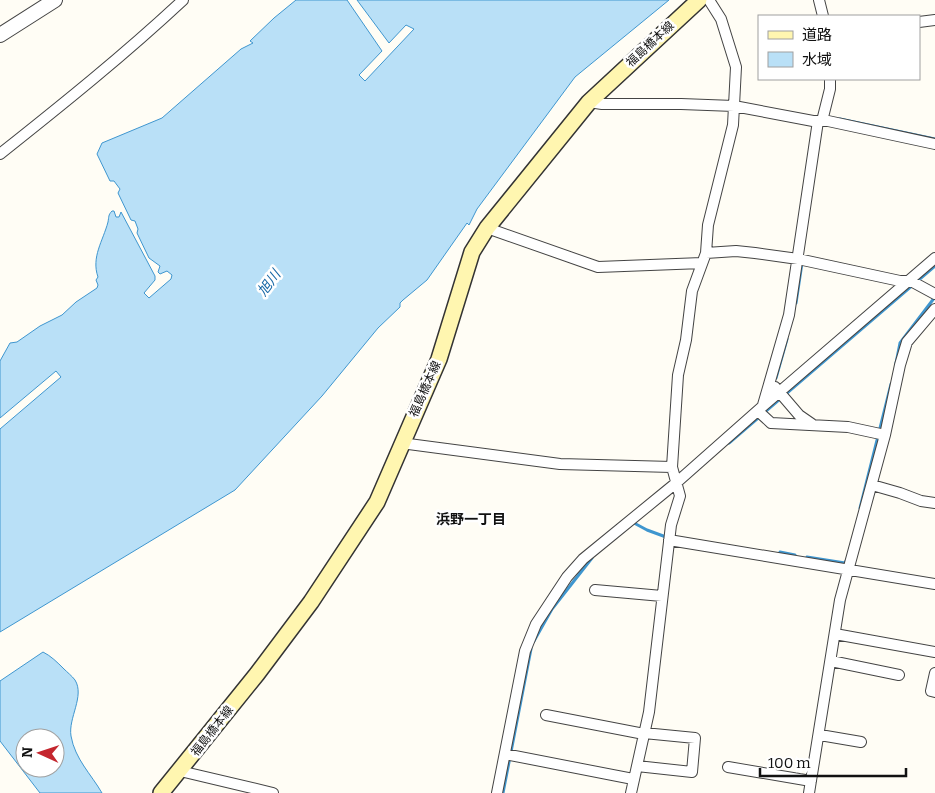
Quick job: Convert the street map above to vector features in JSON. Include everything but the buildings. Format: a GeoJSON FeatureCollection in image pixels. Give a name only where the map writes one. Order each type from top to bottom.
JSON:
{"type":"FeatureCollection","features":[{"type":"Feature","properties":{"kind":"main road","name":"福島橋本線"},"geometry":{"type":"LineString","coordinates":[[161,793],[257,674],[311,602],[376,502],[439,359],[472,252],[487,228],[589,102],[699,0]]}},
{"type":"Feature","properties":{"kind":"street"},"geometry":{"type":"LineString","coordinates":[[0,35],[55,0]]}},
{"type":"Feature","properties":{"kind":"street"},"geometry":{"type":"LineString","coordinates":[[0,154],[85,87],[183,0]]}},
{"type":"Feature","properties":{"kind":"street"},"geometry":{"type":"LineString","coordinates":[[631,793],[649,712],[671,525],[680,496],[672,467],[678,375],[686,340],[692,291],[706,253],[708,225],[734,125],[736,67],[722,19],[709,0]]}},
{"type":"Feature","properties":{"kind":"street"},"geometry":{"type":"LineString","coordinates":[[819,0],[822,15]]}},
{"type":"Feature","properties":{"kind":"street"},"geometry":{"type":"LineString","coordinates":[[920,22],[935,20]]}},
{"type":"Feature","properties":{"kind":"street"},"geometry":{"type":"LineString","coordinates":[[761,412],[790,315],[801,259],[820,121],[830,89],[830,80]]}},
{"type":"Feature","properties":{"kind":"street"},"geometry":{"type":"LineString","coordinates":[[589,102],[602,104],[734,106],[935,144]]}},
{"type":"Feature","properties":{"kind":"street"},"geometry":{"type":"LineString","coordinates":[[487,228],[598,267],[702,263]]}},
{"type":"Feature","properties":{"kind":"street"},"geometry":{"type":"LineString","coordinates":[[706,253],[736,251],[801,259],[900,281],[913,282],[935,294]]}},
{"type":"Feature","properties":{"kind":"street"},"geometry":{"type":"LineString","coordinates":[[497,793],[509,755],[525,652],[536,624],[567,577],[583,559],[678,487],[761,412],[913,282],[935,258]]}},
{"type":"Feature","properties":{"kind":"street"},"geometry":{"type":"LineString","coordinates":[[809,793],[820,735],[840,600],[872,485],[881,434],[907,342],[935,309]]}},
{"type":"Feature","properties":{"kind":"street"},"geometry":{"type":"LineString","coordinates":[[770,382],[799,415],[813,424]]}},
{"type":"Feature","properties":{"kind":"street"},"geometry":{"type":"LineString","coordinates":[[761,412],[771,423],[848,427],[881,434]]}},
{"type":"Feature","properties":{"kind":"street"},"geometry":{"type":"LineString","coordinates":[[401,443],[560,464],[672,467]]}},
{"type":"Feature","properties":{"kind":"street"},"geometry":{"type":"LineString","coordinates":[[872,485],[921,501],[935,503]]}},
{"type":"Feature","properties":{"kind":"street"},"geometry":{"type":"LineString","coordinates":[[669,540],[935,584]]}},
{"type":"Feature","properties":{"kind":"street"},"geometry":{"type":"LineString","coordinates":[[595,590],[662,596]]}},
{"type":"Feature","properties":{"kind":"street"},"geometry":{"type":"LineString","coordinates":[[835,634],[935,652]]}},
{"type":"Feature","properties":{"kind":"street"},"geometry":{"type":"LineString","coordinates":[[831,662],[899,675]]}},
{"type":"Feature","properties":{"kind":"street"},"geometry":{"type":"LineString","coordinates":[[935,673],[930,691],[935,692]]}},
{"type":"Feature","properties":{"kind":"street"},"geometry":{"type":"LineString","coordinates":[[546,715],[644,733],[695,738],[692,772],[637,766]]}},
{"type":"Feature","properties":{"kind":"street"},"geometry":{"type":"LineString","coordinates":[[820,735],[862,742]]}},
{"type":"Feature","properties":{"kind":"street"},"geometry":{"type":"LineString","coordinates":[[509,755],[633,779]]}},
{"type":"Feature","properties":{"kind":"street"},"geometry":{"type":"LineString","coordinates":[[728,767],[811,781]]}},
{"type":"Feature","properties":{"kind":"street"},"geometry":{"type":"LineString","coordinates":[[180,771],[273,793]]}},
{"type":"Feature","properties":{"kind":"water","name":"旭川"},"geometry":{"type":"Polygon","coordinates":[[[296,0],[347,0],[382,51],[359,75],[365,81],[414,29],[406,25],[389,43],[357,0],[669,0],[575,77],[477,209],[469,225],[467,223],[427,280],[400,303],[400,307],[378,328],[322,396],[235,490],[0,632],[0,429],[61,377],[56,371],[0,418],[0,361],[10,343],[17,342],[40,326],[62,315],[76,302],[97,288],[96,263],[98,249],[112,211],[114,211],[116,217],[119,217],[121,212],[155,276],[155,280],[144,293],[149,298],[171,279],[172,275],[167,271],[160,274],[158,272],[160,266],[149,258],[137,233],[138,229],[135,221],[131,220],[118,193],[120,189],[114,181],[110,181],[97,154],[102,143],[162,118],[241,49],[253,43],[250,41],[296,0]]]}},
{"type":"Feature","properties":{"kind":"water"},"geometry":{"type":"Polygon","coordinates":[[[43,652],[49,655],[75,680],[78,686],[71,736],[76,752],[102,793],[40,793],[28,778],[65,778],[65,728],[15,728],[15,760],[0,741],[0,681],[43,652]]]}},
{"type":"Feature","properties":{"kind":"waterway"},"geometry":{"type":"LineString","coordinates":[[840,119],[935,139]]}},
{"type":"Feature","properties":{"kind":"waterway"},"geometry":{"type":"LineString","coordinates":[[796,303],[802,263]]}},
{"type":"Feature","properties":{"kind":"waterway"},"geometry":{"type":"LineString","coordinates":[[729,443],[935,266]]}},
{"type":"Feature","properties":{"kind":"waterway"},"geometry":{"type":"LineString","coordinates":[[896,363],[900,343],[935,297]]}},
{"type":"Feature","properties":{"kind":"waterway"},"geometry":{"type":"LineString","coordinates":[[776,378],[787,339]]}},
{"type":"Feature","properties":{"kind":"waterway"},"geometry":{"type":"LineString","coordinates":[[860,508],[891,384]]}},
{"type":"Feature","properties":{"kind":"waterway"},"geometry":{"type":"LineString","coordinates":[[634,523],[666,537]]}},
{"type":"Feature","properties":{"kind":"waterway"},"geometry":{"type":"LineString","coordinates":[[780,552],[795,555]]}},
{"type":"Feature","properties":{"kind":"waterway"},"geometry":{"type":"LineString","coordinates":[[807,557],[845,563],[846,561]]}},
{"type":"Feature","properties":{"kind":"waterway"},"geometry":{"type":"LineString","coordinates":[[534,641],[552,609],[592,558]]}},
{"type":"Feature","properties":{"kind":"waterway"},"geometry":{"type":"LineString","coordinates":[[503,793],[531,649]]}},
{"type":"Feature","properties":{"kind":"district","name":"浜野一丁目"},"geometry":{"type":"Point","coordinates":[471,519]}}]}
